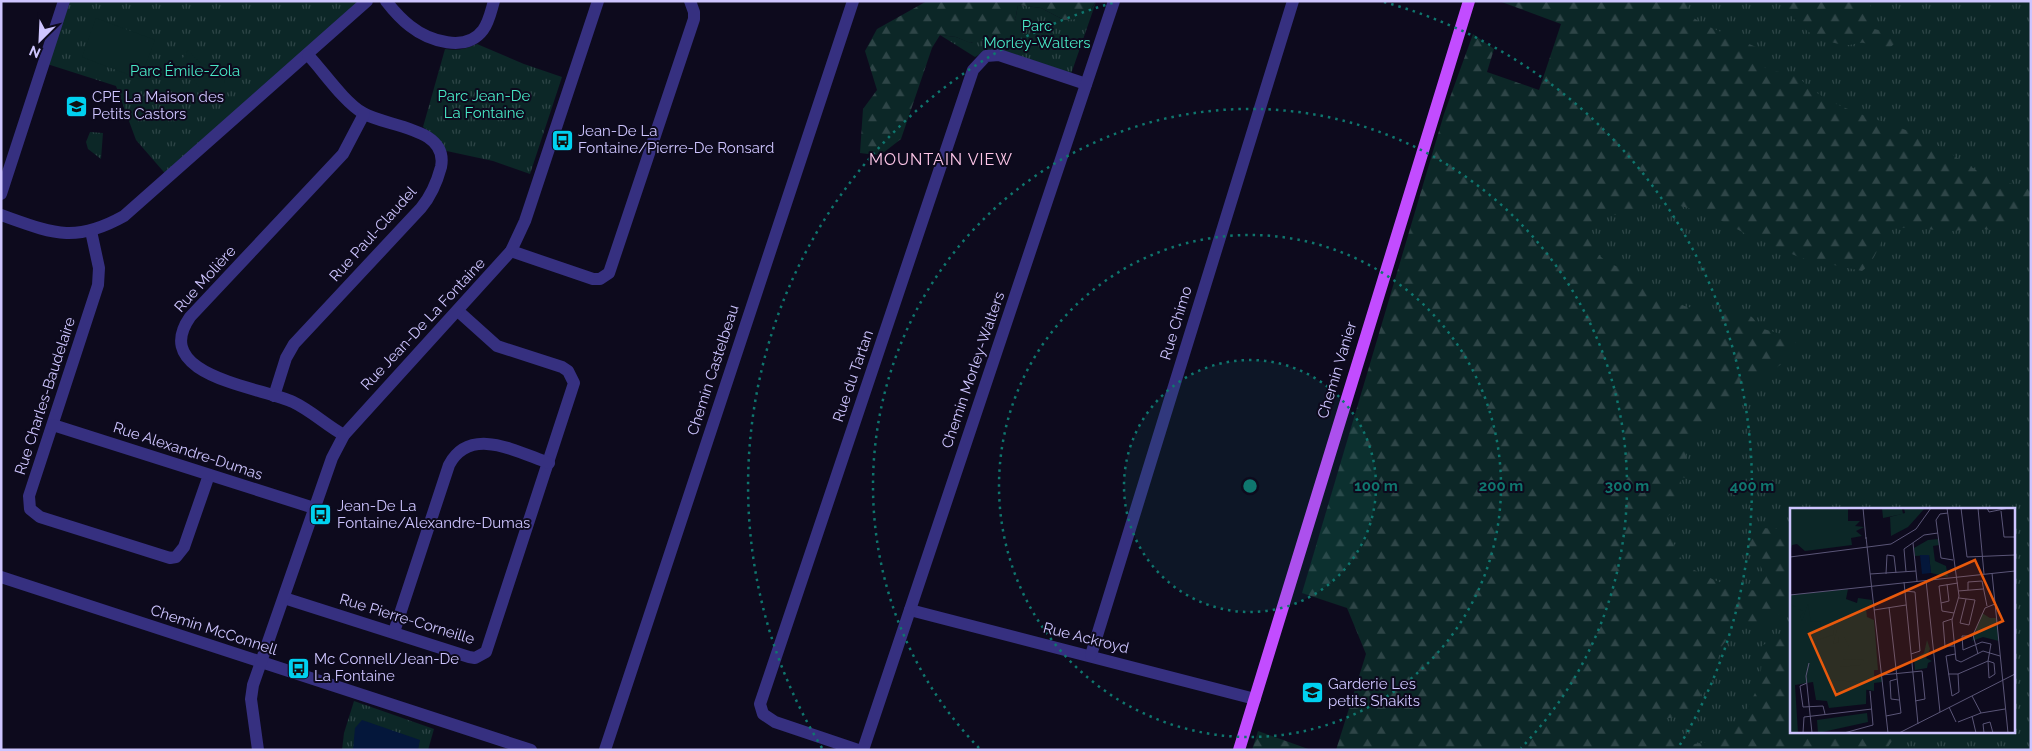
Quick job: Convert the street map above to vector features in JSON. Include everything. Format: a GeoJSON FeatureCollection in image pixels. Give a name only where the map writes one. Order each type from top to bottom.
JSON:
{"type":"FeatureCollection","features":[{"type":"Feature","properties":{"kind":"main road","name":"Chemin Vanier"},"geometry":{"type":"LineString","coordinates":[[1239,750],[1469,1]]}},
{"type":"Feature","properties":{"kind":"street"},"geometry":{"type":"LineString","coordinates":[[1,194],[64,1]]}},
{"type":"Feature","properties":{"kind":"street"},"geometry":{"type":"LineString","coordinates":[[1,215],[64,234],[91,231],[115,221],[134,209],[367,1]]}},
{"type":"Feature","properties":{"kind":"street"},"geometry":{"type":"LineString","coordinates":[[386,1],[416,31],[455,44],[470,41],[477,36],[488,21],[494,1]]}},
{"type":"Feature","properties":{"kind":"street","name":"Rue Jean-De La Fontaine"},"geometry":{"type":"LineString","coordinates":[[258,750],[251,699],[253,685],[332,458],[344,436],[511,251],[525,221],[598,1]]}},
{"type":"Feature","properties":{"kind":"street"},"geometry":{"type":"LineString","coordinates":[[511,251],[593,279],[600,279],[609,273],[694,19],[694,12],[690,1]]}},
{"type":"Feature","properties":{"kind":"street","name":"Chemin Castelbeau"},"geometry":{"type":"LineString","coordinates":[[605,750],[853,1]]}},
{"type":"Feature","properties":{"kind":"street","name":"Chemin Morley-Walters"},"geometry":{"type":"LineString","coordinates":[[863,750],[1114,1]]}},
{"type":"Feature","properties":{"kind":"street","name":"Rue Chimo"},"geometry":{"type":"LineString","coordinates":[[1091,655],[1293,1]]}},
{"type":"Feature","properties":{"kind":"street","name":"Rue Paul-Claudel"},"geometry":{"type":"LineString","coordinates":[[274,396],[286,358],[294,344],[421,208],[436,182],[441,163],[441,155],[429,138],[364,114],[350,102],[308,55]]}},
{"type":"Feature","properties":{"kind":"street","name":"Rue du Tartan"},"geometry":{"type":"LineString","coordinates":[[858,750],[776,722],[763,714],[760,704],[973,70],[986,56],[998,55],[1086,84]]}},
{"type":"Feature","properties":{"kind":"street","name":"Rue Molière"},"geometry":{"type":"LineString","coordinates":[[344,436],[292,402],[197,369],[190,364],[183,350],[183,330],[190,318],[343,154],[364,114]]}},
{"type":"Feature","properties":{"kind":"street","name":"Rue Charles-Baudelaire"},"geometry":{"type":"LineString","coordinates":[[91,231],[100,277],[29,496],[30,509],[40,517],[164,558],[176,557],[184,547],[209,475]]}},
{"type":"Feature","properties":{"kind":"street","name":"Rue Pierre-Corneille"},"geometry":{"type":"LineString","coordinates":[[284,598],[469,657],[475,658],[486,652],[573,390],[572,377],[562,367],[497,346],[458,311]]}},
{"type":"Feature","properties":{"kind":"street","name":"Rue Alexandre-Dumas"},"geometry":{"type":"LineString","coordinates":[[53,425],[314,508]]}},
{"type":"Feature","properties":{"kind":"street"},"geometry":{"type":"LineString","coordinates":[[394,632],[449,465],[458,451],[466,446],[484,443],[549,463]]}},
{"type":"Feature","properties":{"kind":"street","name":"Chemin McConnell"},"geometry":{"type":"LineString","coordinates":[[1,577],[531,750]]}},
{"type":"Feature","properties":{"kind":"street","name":"Rue Ackroyd"},"geometry":{"type":"LineString","coordinates":[[910,610],[1091,655],[1255,700]]}},
{"type":"Feature","properties":{"kind":"green space","name":"Parc Émile-Zola"},"geometry":{"type":"Polygon","coordinates":[[[64,1],[367,1],[169,178],[136,140],[116,86],[44,63],[64,1]]]}},
{"type":"Feature","properties":{"kind":"green space"},"geometry":{"type":"Polygon","coordinates":[[[927,1],[1096,1],[1089,12],[1080,19],[1064,20],[1041,8],[1018,5],[1015,21],[1008,34],[970,43],[956,37],[940,35],[932,48],[901,139],[883,153],[876,155],[860,153],[863,109],[877,90],[865,51],[877,29],[927,1]]]}},
{"type":"Feature","properties":{"kind":"green space"},"geometry":{"type":"Polygon","coordinates":[[[1499,1],[1687,1],[1689,15],[1705,25],[1756,47],[1758,62],[1768,70],[1797,75],[1823,97],[1839,105],[1922,137],[1991,178],[2031,190],[2031,205],[2000,231],[1975,228],[1955,231],[1890,227],[1874,257],[1862,271],[1801,258],[1746,234],[1707,213],[1650,198],[1630,213],[1604,216],[1589,230],[1595,250],[1601,257],[1615,266],[1647,279],[1662,295],[1676,304],[1715,310],[1742,309],[1753,318],[1760,328],[1792,337],[1797,345],[1784,362],[1684,444],[1691,480],[1679,476],[1686,499],[1663,521],[1679,555],[1687,565],[1695,571],[1717,581],[1749,590],[1756,590],[1766,576],[1757,560],[1742,544],[1763,528],[1790,530],[1790,601],[1783,612],[1763,623],[1738,625],[1722,646],[1715,667],[1691,715],[1662,719],[1673,733],[1687,745],[1721,740],[1742,719],[1760,683],[1763,645],[1790,632],[1790,734],[1897,734],[1886,750],[1336,750],[1366,654],[1347,608],[1302,593],[1444,114],[1473,34],[1494,49],[1487,72],[1539,90],[1561,24],[1499,1]]]}},
{"type":"Feature","properties":{"kind":"green space"},"geometry":{"type":"Polygon","coordinates":[[[1686,1],[2031,1],[2031,750],[1590,750],[1529,290],[1686,1]]]}},
{"type":"Feature","properties":{"kind":"green space"},"geometry":{"type":"Polygon","coordinates":[[[1786,1],[1869,1],[1870,28],[1895,36],[1895,43],[1882,50],[1864,43],[1840,44],[1819,38],[1793,18],[1788,10],[1786,1]]]}},
{"type":"Feature","properties":{"kind":"green space","name":"Parc Morley-Walters"},"geometry":{"type":"Polygon","coordinates":[[[1096,2],[1071,74],[986,51],[975,57],[940,35],[956,37],[971,43],[1015,21],[1018,5],[1041,8],[1064,20],[1089,12],[1096,2]]]}},
{"type":"Feature","properties":{"kind":"green space"},"geometry":{"type":"Polygon","coordinates":[[[96,18],[155,40],[140,79],[82,57],[96,18]]]}},
{"type":"Feature","properties":{"kind":"green space","name":"Parc Jean-De La Fontaine"},"geometry":{"type":"Polygon","coordinates":[[[477,44],[524,64],[562,77],[530,174],[493,161],[442,150],[434,135],[423,127],[445,49],[461,49],[477,44]]]}},
{"type":"Feature","properties":{"kind":"green space"},"geometry":{"type":"Polygon","coordinates":[[[188,50],[201,63],[221,69],[223,72],[225,82],[216,93],[203,93],[194,80],[177,67],[188,50]]]}},
{"type":"Feature","properties":{"kind":"green space"},"geometry":{"type":"Polygon","coordinates":[[[90,132],[103,133],[101,159],[88,149],[86,142],[90,132]]]}},
{"type":"Feature","properties":{"kind":"green space"},"geometry":{"type":"Polygon","coordinates":[[[354,701],[434,729],[428,750],[342,750],[344,733],[354,701]]]}},
{"type":"Feature","properties":{"kind":"green space"},"geometry":{"type":"Polygon","coordinates":[[[1258,731],[1311,750],[1252,750],[1258,731]]]}},
{"type":"Feature","properties":{"kind":"water"},"geometry":{"type":"Polygon","coordinates":[[[362,720],[420,740],[418,750],[353,750],[355,728],[362,720]]]}},
{"type":"Feature","properties":{"kind":"place","name":"CPE La Maison des Petits Castors"},"geometry":{"type":"Point","coordinates":[76,106]}},
{"type":"Feature","properties":{"kind":"place","name":"Jean-De La Fontaine/Pierre-De Ronsard"},"geometry":{"type":"Point","coordinates":[562,140]}},
{"type":"Feature","properties":{"kind":"place","name":"Jean-De La Fontaine/Alexandre-Dumas"},"geometry":{"type":"Point","coordinates":[321,515]}},
{"type":"Feature","properties":{"kind":"place","name":"Mc Connell/Jean-De La Fontaine"},"geometry":{"type":"Point","coordinates":[298,668]}},
{"type":"Feature","properties":{"kind":"place","name":"Garderie Les petits Shakits"},"geometry":{"type":"Point","coordinates":[1312,693]}},
{"type":"Feature","properties":{"kind":"district","name":"MOUNTAIN VIEW"},"geometry":{"type":"Point","coordinates":[941,159]}}]}
